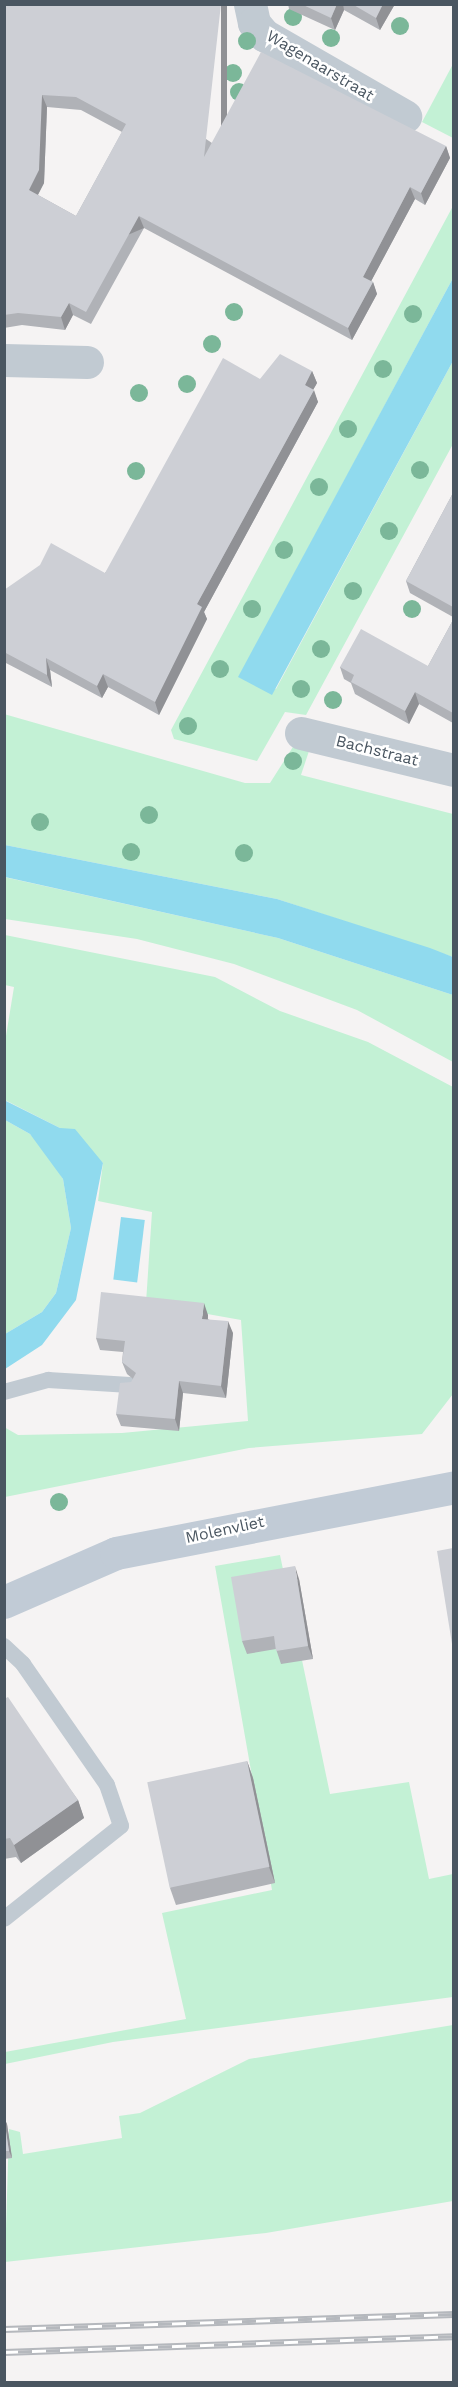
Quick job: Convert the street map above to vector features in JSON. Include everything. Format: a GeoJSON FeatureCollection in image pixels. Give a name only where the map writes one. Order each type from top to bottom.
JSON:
{"type":"FeatureCollection","features":[{"type":"Feature","properties":{"kind":"street","name":"Wagenaarstraat"},"geometry":{"type":"LineString","coordinates":[[250,4],[254,23],[264,34],[405,116]]}},
{"type":"Feature","properties":{"kind":"street"},"geometry":{"type":"LineString","coordinates":[[4,360],[87,362]]}},
{"type":"Feature","properties":{"kind":"street","name":"Bachstraat"},"geometry":{"type":"LineString","coordinates":[[301,733],[453,770]]}},
{"type":"Feature","properties":{"kind":"street","name":"Molenvliet"},"geometry":{"type":"LineString","coordinates":[[4,1602],[116,1553],[453,1487]]}},
{"type":"Feature","properties":{"kind":"lane"},"geometry":{"type":"LineString","coordinates":[[4,1392],[48,1380],[130,1385]]}},
{"type":"Feature","properties":{"kind":"lane"},"geometry":{"type":"LineString","coordinates":[[4,1646],[107,1785],[121,1826],[4,1919]]}},
{"type":"Feature","properties":{"kind":"green space"},"geometry":{"type":"Polygon","coordinates":[[[453,64],[453,138],[422,122],[453,64]]]}},
{"type":"Feature","properties":{"kind":"green space"},"geometry":{"type":"Polygon","coordinates":[[[453,206],[453,278],[239,677],[276,689],[453,361],[453,444],[306,715],[285,712],[257,761],[174,739],[171,730],[453,206]]]}},
{"type":"Feature","properties":{"kind":"green space"},"geometry":{"type":"Polygon","coordinates":[[[4,714],[245,783],[270,783],[298,739],[309,751],[301,775],[453,814],[453,957],[277,899],[5,845],[4,714]]]}},
{"type":"Feature","properties":{"kind":"green space"},"geometry":{"type":"Polygon","coordinates":[[[4,877],[278,938],[453,995],[453,1062],[357,1010],[234,964],[137,939],[5,919],[4,877]]]}},
{"type":"Feature","properties":{"kind":"green space"},"geometry":{"type":"Polygon","coordinates":[[[5,935],[215,977],[280,1011],[368,1042],[453,1087],[453,1394],[422,1434],[249,1448],[5,1497],[4,1427],[18,1435],[122,1433],[248,1421],[241,1320],[146,1303],[152,1212],[98,1201],[103,1163],[60,1128],[5,1100],[5,1042],[14,987],[5,985],[5,935]]]}},
{"type":"Feature","properties":{"kind":"green space"},"geometry":{"type":"Polygon","coordinates":[[[5,1120],[30,1134],[48,1154],[63,1179],[71,1228],[56,1293],[42,1312],[5,1334],[5,1120]]]}},
{"type":"Feature","properties":{"kind":"green space"},"geometry":{"type":"Polygon","coordinates":[[[280,1555],[330,1794],[409,1782],[429,1879],[453,1874],[453,1997],[113,2042],[5,2064],[5,2052],[186,2019],[162,1913],[272,1890],[215,1566],[280,1555]]]}},
{"type":"Feature","properties":{"kind":"green space"},"geometry":{"type":"Polygon","coordinates":[[[453,2025],[453,2201],[266,2233],[5,2262],[9,2129],[20,2132],[23,2154],[122,2138],[119,2116],[140,2113],[249,2059],[453,2025]]]}},
{"type":"Feature","properties":{"kind":"water"},"geometry":{"type":"Polygon","coordinates":[[[453,278],[453,361],[272,695],[238,677],[453,278]]]}},
{"type":"Feature","properties":{"kind":"water"},"geometry":{"type":"Polygon","coordinates":[[[5,845],[277,899],[430,948],[453,957],[453,995],[278,938],[5,877],[5,845]]]}},
{"type":"Feature","properties":{"kind":"water"},"geometry":{"type":"Polygon","coordinates":[[[4,1100],[60,1128],[75,1129],[103,1163],[76,1300],[42,1345],[5,1369],[5,1334],[42,1312],[56,1293],[71,1228],[63,1179],[30,1134],[5,1120],[4,1100]]]}},
{"type":"Feature","properties":{"kind":"water"},"geometry":{"type":"Polygon","coordinates":[[[121,1217],[145,1220],[137,1282],[113,1280],[121,1217]]]}},
{"type":"Feature","properties":{"kind":"building"},"geometry":{"type":"Polygon","coordinates":[[[4,4],[221,4],[204,157],[261,52],[446,146],[421,193],[410,187],[363,277],[373,282],[348,328],[139,216],[86,312],[69,303],[61,317],[18,313],[4,315],[4,4]],[[42,95],[39,170],[29,190],[76,216],[126,124],[76,97],[42,95]]]}},
{"type":"Feature","properties":{"kind":"building"},"geometry":{"type":"Polygon","coordinates":[[[301,4],[337,4],[331,18],[301,4]]]}},
{"type":"Feature","properties":{"kind":"building"},"geometry":{"type":"Polygon","coordinates":[[[352,4],[383,4],[376,18],[352,4]]]}},
{"type":"Feature","properties":{"kind":"building"},"geometry":{"type":"Polygon","coordinates":[[[280,354],[312,371],[305,385],[314,390],[197,604],[202,607],[155,702],[103,674],[97,686],[46,658],[47,675],[4,652],[4,590],[40,565],[51,543],[105,573],[223,358],[260,379],[280,354]]]}},
{"type":"Feature","properties":{"kind":"building"},"geometry":{"type":"Polygon","coordinates":[[[453,493],[453,607],[406,581],[453,493]]]}},
{"type":"Feature","properties":{"kind":"building"},"geometry":{"type":"Polygon","coordinates":[[[453,620],[453,713],[415,692],[405,711],[351,682],[354,675],[340,667],[361,629],[428,666],[453,620]]]}},
{"type":"Feature","properties":{"kind":"building"},"geometry":{"type":"Polygon","coordinates":[[[101,1292],[204,1303],[202,1319],[228,1321],[221,1386],[179,1381],[175,1419],[116,1414],[120,1383],[131,1382],[136,1373],[122,1362],[125,1341],[96,1338],[101,1292]]]}},
{"type":"Feature","properties":{"kind":"building"},"geometry":{"type":"Polygon","coordinates":[[[453,1548],[453,1650],[437,1551],[453,1548]]]}},
{"type":"Feature","properties":{"kind":"building"},"geometry":{"type":"Polygon","coordinates":[[[295,1566],[308,1646],[276,1651],[274,1636],[242,1641],[231,1577],[295,1566]]]}},
{"type":"Feature","properties":{"kind":"building"},"geometry":{"type":"Polygon","coordinates":[[[8,1697],[78,1800],[14,1845],[10,1838],[4,1839],[4,1699],[8,1697]]]}},
{"type":"Feature","properties":{"kind":"building"},"geometry":{"type":"Polygon","coordinates":[[[247,1761],[269,1867],[170,1888],[147,1782],[247,1761]]]}},
{"type":"Feature","properties":{"kind":"building"},"geometry":{"type":"Polygon","coordinates":[[[4,2119],[9,2151],[4,2151],[4,2119]]]}},
{"type":"Feature","properties":{"kind":"railway"},"geometry":{"type":"LineString","coordinates":[[4,2329],[454,2314]]}},
{"type":"Feature","properties":{"kind":"railway"},"geometry":{"type":"LineString","coordinates":[[4,2352],[454,2336]]}}]}
